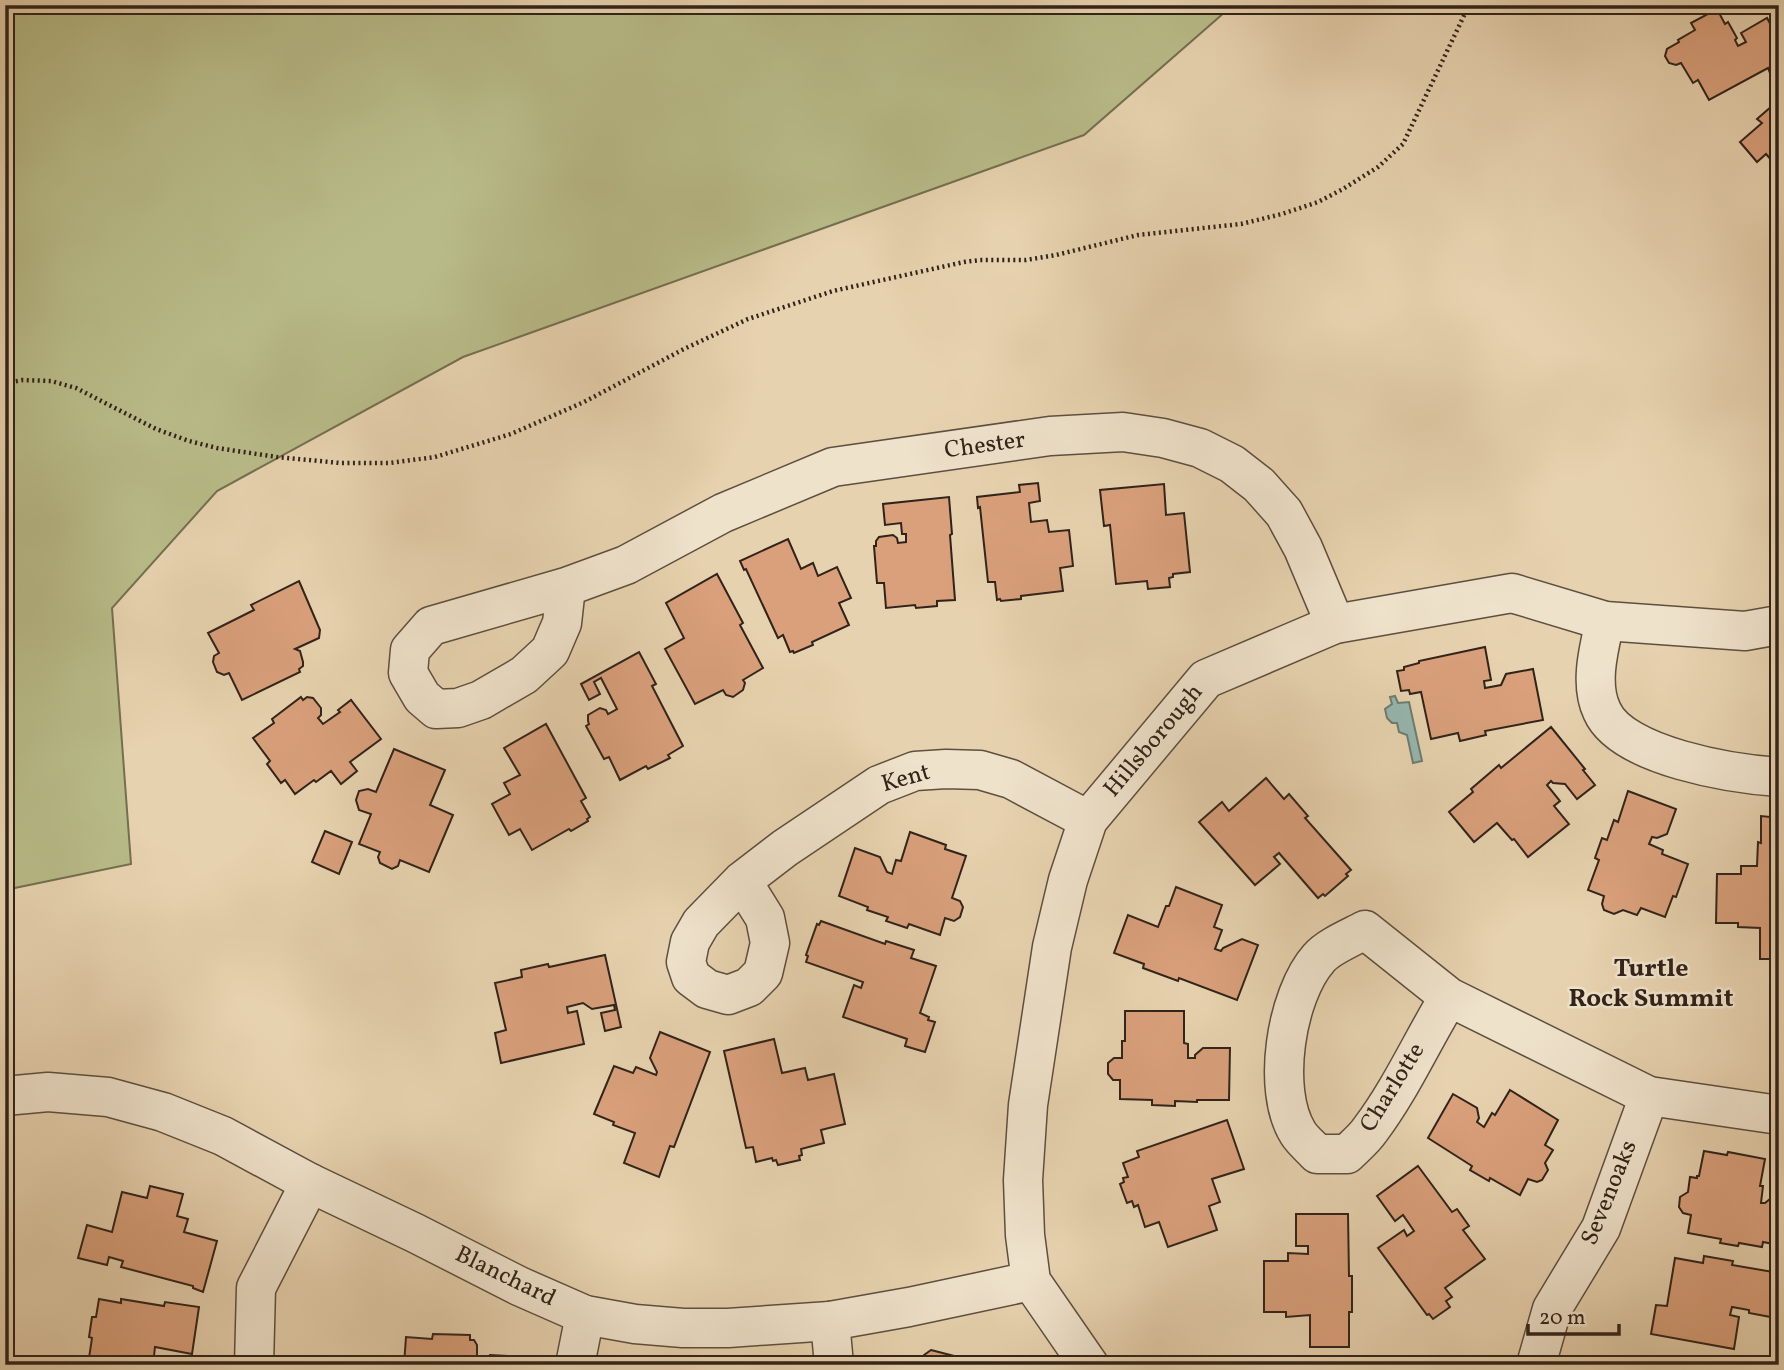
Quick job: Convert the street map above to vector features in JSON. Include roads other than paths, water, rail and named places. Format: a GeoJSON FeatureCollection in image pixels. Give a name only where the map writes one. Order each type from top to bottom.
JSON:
{"type":"FeatureCollection","features":[{"type":"Feature","properties":{"kind":"street","name":"Chester"},"geometry":{"type":"LineString","coordinates":[[566,587],[626,565],[723,513],[833,467],[1050,436],[1123,432],[1163,438],[1200,448],[1232,464],[1259,485],[1284,513],[1303,548],[1335,624]]}},
{"type":"Feature","properties":{"kind":"street","name":"Hillsborough"},"geometry":{"type":"LineString","coordinates":[[1089,1365],[1031,1280],[1025,1236],[1023,1180],[1028,1105],[1052,947],[1068,880],[1088,820],[1206,679],[1335,624],[1512,593],[1605,621],[1745,631],[1779,625]]}},
{"type":"Feature","properties":{"kind":"street"},"geometry":{"type":"LineString","coordinates":[[1605,621],[1598,652],[1596,682],[1602,711],[1612,727],[1633,741],[1688,763],[1721,771],[1779,777]]}},
{"type":"Feature","properties":{"kind":"street","name":"Kent"},"geometry":{"type":"LineString","coordinates":[[741,881],[879,785],[915,771],[980,770],[1011,779],[1088,820]]}},
{"type":"Feature","properties":{"kind":"street","name":"Charlotte"},"geometry":{"type":"LineString","coordinates":[[1449,997],[1399,1087],[1369,1133],[1347,1154],[1317,1154],[1298,1134],[1289,1112],[1285,1085],[1287,1032],[1292,1011],[1308,971],[1321,955],[1365,930],[1449,997],[1649,1096],[1779,1115]]}},
{"type":"Feature","properties":{"kind":"street","name":"Blanchard"},"geometry":{"type":"LineString","coordinates":[[5,1096],[48,1092],[108,1097],[163,1112],[222,1136],[310,1183],[519,1286],[585,1315],[635,1325],[729,1328],[830,1321],[1031,1280]]}},
{"type":"Feature","properties":{"kind":"street","name":"Sevenoaks"},"geometry":{"type":"LineString","coordinates":[[1536,1365],[1552,1309],[1601,1228],[1649,1096]]}},
{"type":"Feature","properties":{"kind":"street"},"geometry":{"type":"LineString","coordinates":[[254,1365],[256,1288],[310,1183]]}},
{"type":"Feature","properties":{"kind":"street"},"geometry":{"type":"LineString","coordinates":[[575,1365],[585,1315]]}},
{"type":"Feature","properties":{"kind":"street"},"geometry":{"type":"LineString","coordinates":[[830,1321],[834,1365]]}},
{"type":"Feature","properties":{"kind":"water"},"geometry":{"type":"Polygon","coordinates":[[[1395,696],[1398,703],[1409,702],[1422,761],[1413,763],[1407,735],[1399,732],[1397,723],[1392,723],[1387,718],[1385,709],[1392,704],[1390,697],[1395,696]]]}},
{"type":"Feature","properties":{"kind":"district","name":"Turtle Rock Summit"},"geometry":{"type":"Point","coordinates":[1651,984]}}]}
